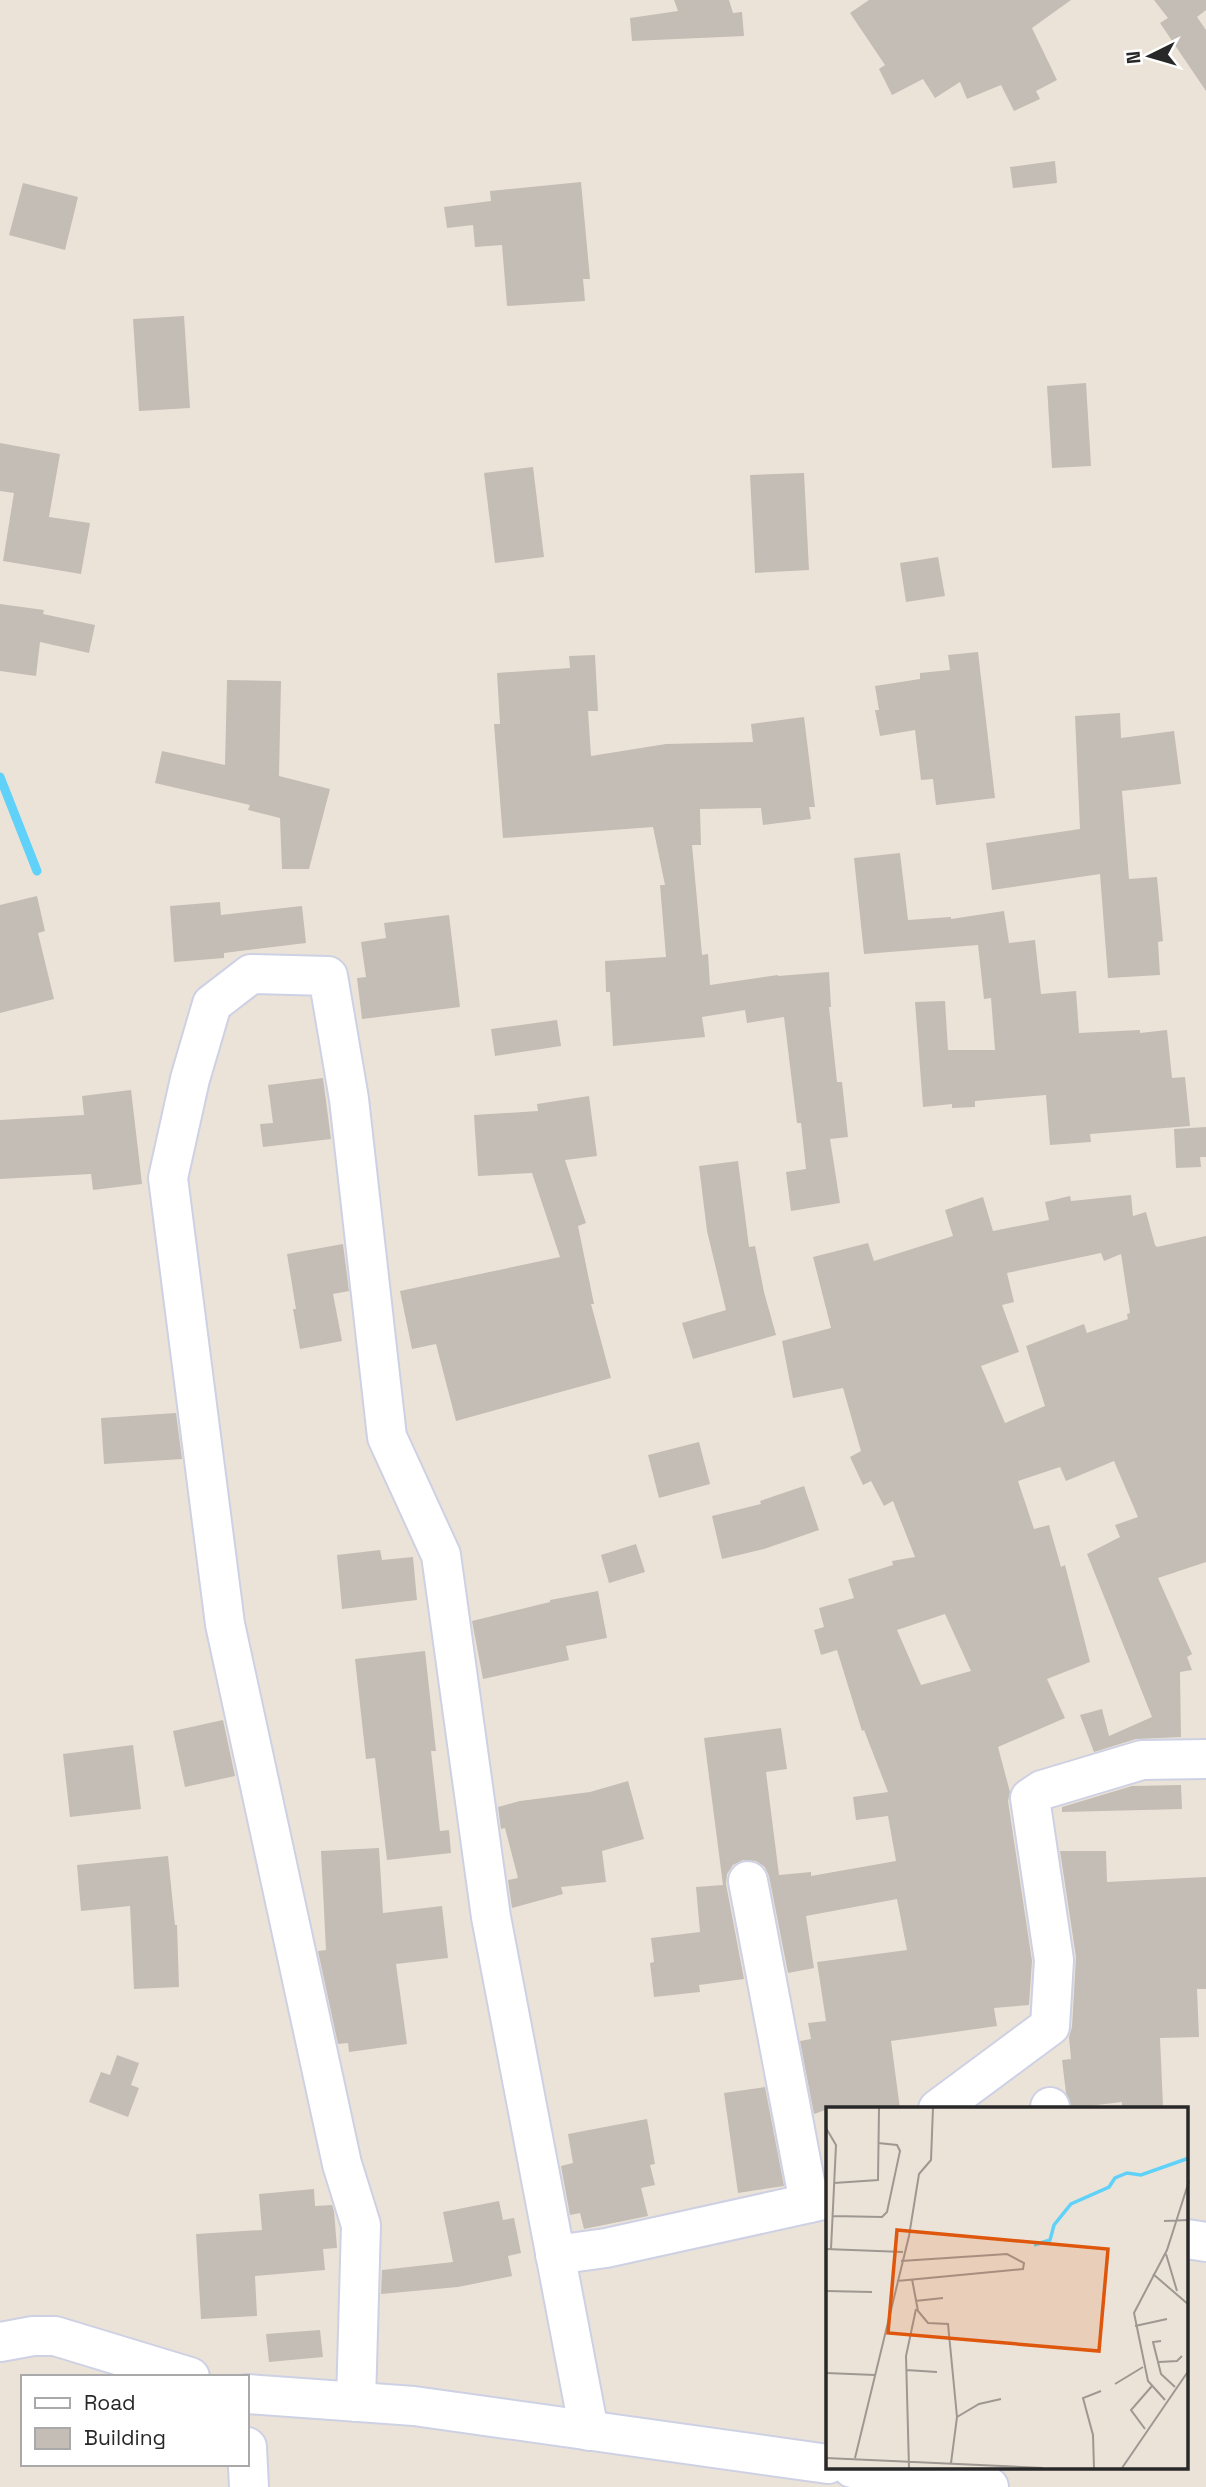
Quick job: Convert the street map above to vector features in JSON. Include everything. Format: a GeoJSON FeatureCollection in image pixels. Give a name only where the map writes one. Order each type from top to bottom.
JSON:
{"type":"FeatureCollection","features":[{"type":"Feature","properties":{"kind":"street"},"geometry":{"type":"LineString","coordinates":[[356,2402],[361,2225],[342,2164],[225,1624],[168,1178],[190,1079],[212,1004],[251,974],[328,976],[349,1099],[387,1437],[441,1555],[491,1917],[589,2431]]}},
{"type":"Feature","properties":{"kind":"street"},"geometry":{"type":"LineString","coordinates":[[941,2107],[1050,2026],[1054,1960],[1030,1798],[1042,1790],[1143,1760],[1206,1759]]}},
{"type":"Feature","properties":{"kind":"street"},"geometry":{"type":"LineString","coordinates":[[555,2255],[606,2248],[818,2201],[748,1881]]}},
{"type":"Feature","properties":{"kind":"street"},"geometry":{"type":"LineString","coordinates":[[1188,2239],[1206,2242]]}},
{"type":"Feature","properties":{"kind":"street"},"geometry":{"type":"LineString","coordinates":[[0,2342],[33,2336],[55,2336],[183,2375]]}},
{"type":"Feature","properties":{"kind":"street"},"geometry":{"type":"LineString","coordinates":[[248,2394],[414,2406],[826,2464]]}},
{"type":"Feature","properties":{"kind":"street"},"geometry":{"type":"LineString","coordinates":[[248,2466],[249,2487]]}},
{"type":"Feature","properties":{"kind":"street"},"geometry":{"type":"LineString","coordinates":[[866,2470],[989,2487]]}},
{"type":"Feature","properties":{"kind":"building"},"geometry":{"type":"Polygon","coordinates":[[[674,0],[729,0],[733,13],[742,12],[744,36],[632,41],[630,18],[678,11],[674,0]]]}},
{"type":"Feature","properties":{"kind":"building"},"geometry":{"type":"Polygon","coordinates":[[[869,0],[1071,0],[1032,28],[1057,80],[1036,91],[1040,99],[1014,111],[1001,85],[967,99],[960,82],[935,98],[923,79],[892,95],[879,69],[885,65],[850,13],[869,0]]]}},
{"type":"Feature","properties":{"kind":"building"},"geometry":{"type":"Polygon","coordinates":[[[1154,0],[1206,0],[1206,10],[1197,17],[1206,30],[1206,91],[1160,23],[1168,18],[1154,0]]]}},
{"type":"Feature","properties":{"kind":"building"},"geometry":{"type":"Polygon","coordinates":[[[1055,161],[1057,183],[1013,188],[1010,167],[1055,161]]]}},
{"type":"Feature","properties":{"kind":"building"},"geometry":{"type":"Polygon","coordinates":[[[581,182],[590,279],[583,279],[585,301],[507,306],[502,245],[475,247],[473,225],[447,228],[444,207],[491,201],[490,191],[581,182]]]}},
{"type":"Feature","properties":{"kind":"building"},"geometry":{"type":"Polygon","coordinates":[[[23,183],[78,197],[65,250],[9,235],[23,183]]]}},
{"type":"Feature","properties":{"kind":"building"},"geometry":{"type":"Polygon","coordinates":[[[184,316],[190,408],[139,411],[133,319],[184,316]]]}},
{"type":"Feature","properties":{"kind":"building"},"geometry":{"type":"Polygon","coordinates":[[[1086,383],[1091,466],[1052,468],[1047,386],[1086,383]]]}},
{"type":"Feature","properties":{"kind":"building"},"geometry":{"type":"Polygon","coordinates":[[[0,443],[60,454],[49,517],[90,523],[81,574],[3,561],[14,493],[0,491],[0,443]]]}},
{"type":"Feature","properties":{"kind":"building"},"geometry":{"type":"Polygon","coordinates":[[[533,467],[544,557],[495,563],[484,473],[533,467]]]}},
{"type":"Feature","properties":{"kind":"building"},"geometry":{"type":"Polygon","coordinates":[[[804,473],[809,570],[755,573],[750,475],[804,473]]]}},
{"type":"Feature","properties":{"kind":"building"},"geometry":{"type":"Polygon","coordinates":[[[938,557],[945,596],[906,602],[900,563],[938,557]]]}},
{"type":"Feature","properties":{"kind":"building"},"geometry":{"type":"Polygon","coordinates":[[[0,604],[44,610],[43,614],[95,625],[89,653],[40,642],[36,676],[0,671],[0,604]]]}},
{"type":"Feature","properties":{"kind":"building"},"geometry":{"type":"Polygon","coordinates":[[[978,652],[995,798],[936,805],[933,779],[921,780],[915,730],[880,736],[875,710],[879,710],[875,686],[920,679],[920,673],[950,670],[948,655],[978,652]]]}},
{"type":"Feature","properties":{"kind":"building"},"geometry":{"type":"Polygon","coordinates":[[[595,655],[598,711],[588,711],[591,756],[666,744],[753,742],[751,724],[804,717],[815,807],[809,807],[811,819],[763,825],[761,808],[700,809],[701,845],[692,845],[702,955],[708,954],[710,985],[778,975],[829,972],[829,1007],[837,1082],[842,1082],[848,1137],[830,1139],[840,1203],[791,1211],[786,1172],[806,1169],[801,1123],[797,1123],[784,1017],[747,1023],[745,1010],[702,1017],[705,1037],[613,1046],[605,961],[666,957],[660,885],[665,885],[653,827],[503,838],[494,724],[500,724],[497,673],[570,668],[569,656],[595,655]]]}},
{"type":"Feature","properties":{"kind":"building"},"geometry":{"type":"Polygon","coordinates":[[[227,680],[281,681],[279,776],[330,789],[309,869],[282,869],[280,818],[248,810],[250,805],[155,783],[162,751],[225,765],[227,680]]]}},
{"type":"Feature","properties":{"kind":"building"},"geometry":{"type":"Polygon","coordinates":[[[1120,713],[1121,738],[1174,731],[1181,784],[1122,791],[1129,879],[1157,877],[1163,941],[1158,942],[1160,975],[1108,978],[1100,874],[992,890],[986,843],[1080,829],[1075,716],[1120,713]]]}},
{"type":"Feature","properties":{"kind":"building"},"geometry":{"type":"Polygon","coordinates":[[[900,853],[908,920],[951,919],[1004,911],[1009,943],[1035,940],[1041,994],[1076,991],[1079,1033],[1167,1030],[1172,1078],[1185,1077],[1190,1126],[1090,1134],[1091,1142],[1050,1145],[1046,1095],[975,1101],[975,1107],[952,1108],[952,1104],[923,1107],[915,1002],[945,1001],[948,1050],[995,1050],[991,998],[984,999],[978,945],[864,954],[854,858],[900,853]]]}},
{"type":"Feature","properties":{"kind":"building"},"geometry":{"type":"Polygon","coordinates":[[[37,896],[45,931],[38,933],[54,999],[0,1013],[0,905],[37,896]]]}},
{"type":"Feature","properties":{"kind":"building"},"geometry":{"type":"Polygon","coordinates":[[[220,902],[221,915],[302,906],[306,943],[224,953],[224,958],[174,962],[170,906],[220,902]]]}},
{"type":"Feature","properties":{"kind":"building"},"geometry":{"type":"Polygon","coordinates":[[[449,915],[460,1007],[362,1019],[357,978],[366,977],[361,942],[386,938],[384,923],[449,915]]]}},
{"type":"Feature","properties":{"kind":"building"},"geometry":{"type":"Polygon","coordinates":[[[557,1020],[561,1046],[495,1056],[491,1029],[557,1020]]]}},
{"type":"Feature","properties":{"kind":"building"},"geometry":{"type":"Polygon","coordinates":[[[323,1078],[331,1139],[263,1147],[260,1124],[273,1123],[268,1085],[323,1078]]]}},
{"type":"Feature","properties":{"kind":"building"},"geometry":{"type":"Polygon","coordinates":[[[131,1090],[142,1184],[93,1190],[91,1174],[0,1179],[0,1120],[84,1115],[82,1096],[131,1090]]]}},
{"type":"Feature","properties":{"kind":"building"},"geometry":{"type":"Polygon","coordinates":[[[589,1096],[597,1156],[565,1160],[586,1223],[578,1226],[594,1304],[591,1304],[611,1378],[456,1421],[436,1344],[412,1349],[400,1291],[560,1257],[532,1173],[478,1176],[474,1115],[538,1111],[537,1104],[589,1096]]]}},
{"type":"Feature","properties":{"kind":"building"},"geometry":{"type":"Polygon","coordinates":[[[1206,1127],[1206,1157],[1200,1157],[1201,1167],[1176,1168],[1174,1129],[1206,1127]]]}},
{"type":"Feature","properties":{"kind":"building"},"geometry":{"type":"Polygon","coordinates":[[[738,1161],[749,1247],[755,1246],[776,1335],[693,1359],[682,1323],[726,1310],[707,1231],[699,1166],[738,1161]]]}},
{"type":"Feature","properties":{"kind":"building"},"geometry":{"type":"Polygon","coordinates":[[[1131,1195],[1133,1216],[1146,1212],[1157,1247],[1206,1236],[1206,1562],[1158,1578],[1192,1654],[1187,1657],[1192,1670],[1180,1672],[1181,1737],[1136,1739],[1094,1752],[1080,1715],[1102,1709],[1109,1736],[1152,1717],[1087,1554],[1120,1537],[1115,1525],[1138,1517],[1114,1461],[1066,1481],[1060,1467],[1018,1481],[1034,1529],[1049,1525],[1061,1567],[1065,1565],[1090,1662],[1047,1679],[1065,1718],[998,1747],[1010,1792],[1008,1801],[1032,1961],[1029,2005],[994,2008],[997,2026],[891,2041],[900,2107],[826,2107],[826,2110],[814,2114],[800,2041],[811,2039],[808,2023],[826,2021],[817,1962],[907,1950],[897,1899],[806,1916],[814,1968],[788,1973],[769,1876],[765,1867],[756,1861],[743,1860],[733,1865],[727,1874],[726,1884],[744,1979],[699,1985],[700,1992],[654,1997],[650,1963],[654,1962],[651,1938],[700,1932],[696,1887],[723,1885],[704,1738],[781,1728],[787,1769],[766,1772],[779,1875],[811,1872],[811,1876],[896,1861],[888,1816],[856,1820],[853,1797],[888,1792],[864,1730],[862,1731],[837,1650],[821,1655],[814,1630],[824,1627],[819,1608],[854,1598],[848,1579],[893,1565],[892,1561],[915,1557],[893,1501],[884,1506],[871,1481],[863,1485],[850,1457],[861,1451],[843,1388],[793,1398],[782,1341],[831,1328],[813,1257],[868,1243],[874,1261],[953,1236],[945,1210],[983,1197],[993,1231],[1049,1220],[1045,1202],[1070,1196],[1071,1201],[1131,1195]],[[1101,1253],[1007,1273],[1014,1302],[1002,1305],[1019,1352],[981,1366],[1005,1423],[1045,1406],[1026,1346],[1084,1324],[1087,1333],[1128,1319],[1127,1314],[1130,1313],[1121,1254],[1104,1261],[1101,1253]],[[945,1614],[897,1630],[921,1685],[971,1671],[945,1614]]]}},
{"type":"Feature","properties":{"kind":"building"},"geometry":{"type":"Polygon","coordinates":[[[343,1244],[349,1291],[333,1294],[342,1341],[300,1349],[287,1254],[343,1244]]]}},
{"type":"Feature","properties":{"kind":"building"},"geometry":{"type":"Polygon","coordinates":[[[176,1413],[182,1459],[104,1464],[101,1418],[176,1413]]]}},
{"type":"Feature","properties":{"kind":"building"},"geometry":{"type":"Polygon","coordinates":[[[699,1442],[710,1484],[659,1498],[648,1455],[699,1442]]]}},
{"type":"Feature","properties":{"kind":"building"},"geometry":{"type":"Polygon","coordinates":[[[804,1486],[819,1530],[764,1549],[722,1559],[712,1516],[761,1504],[760,1501],[804,1486]]]}},
{"type":"Feature","properties":{"kind":"building"},"geometry":{"type":"Polygon","coordinates":[[[636,1544],[645,1572],[609,1583],[601,1555],[636,1544]]]}},
{"type":"Feature","properties":{"kind":"building"},"geometry":{"type":"Polygon","coordinates":[[[380,1550],[382,1560],[413,1557],[417,1600],[342,1609],[337,1555],[380,1550]]]}},
{"type":"Feature","properties":{"kind":"building"},"geometry":{"type":"Polygon","coordinates":[[[598,1591],[607,1638],[566,1646],[569,1660],[483,1679],[472,1621],[550,1600],[598,1591]]]}},
{"type":"Feature","properties":{"kind":"building"},"geometry":{"type":"Polygon","coordinates":[[[425,1651],[436,1751],[431,1751],[440,1831],[449,1830],[451,1853],[387,1860],[375,1758],[366,1759],[355,1659],[425,1651]]]}},
{"type":"Feature","properties":{"kind":"building"},"geometry":{"type":"Polygon","coordinates":[[[223,1720],[235,1776],[185,1787],[173,1731],[223,1720]]]}},
{"type":"Feature","properties":{"kind":"building"},"geometry":{"type":"Polygon","coordinates":[[[133,1745],[141,1809],[70,1817],[63,1754],[133,1745]]]}},
{"type":"Feature","properties":{"kind":"building"},"geometry":{"type":"Polygon","coordinates":[[[628,1781],[644,1839],[602,1851],[606,1882],[561,1887],[563,1894],[512,1908],[508,1880],[518,1878],[505,1828],[501,1829],[498,1807],[520,1801],[590,1792],[628,1781]]]}},
{"type":"Feature","properties":{"kind":"building"},"geometry":{"type":"Polygon","coordinates":[[[1181,1785],[1182,1809],[1062,1812],[1062,1807],[1132,1786],[1181,1785]]]}},
{"type":"Feature","properties":{"kind":"building"},"geometry":{"type":"Polygon","coordinates":[[[379,1848],[383,1913],[442,1906],[448,1958],[396,1964],[407,2044],[349,2052],[348,2043],[338,2044],[318,1951],[326,1950],[321,1851],[379,1848]]]}},
{"type":"Feature","properties":{"kind":"building"},"geometry":{"type":"Polygon","coordinates":[[[1060,1851],[1106,1851],[1107,1882],[1206,1877],[1206,1989],[1197,1989],[1199,2037],[1160,2038],[1163,2107],[1122,2107],[1122,2102],[1072,2107],[1066,2093],[1062,2060],[1071,2059],[1069,2037],[1072,2027],[1076,1957],[1060,1851]]]}},
{"type":"Feature","properties":{"kind":"building"},"geometry":{"type":"Polygon","coordinates":[[[168,1856],[177,1925],[179,1987],[134,1989],[130,1906],[81,1911],[77,1865],[168,1856]]]}},
{"type":"Feature","properties":{"kind":"building"},"geometry":{"type":"Polygon","coordinates":[[[117,2055],[139,2063],[131,2085],[139,2088],[128,2117],[89,2102],[101,2072],[110,2075],[117,2055]]]}},
{"type":"Feature","properties":{"kind":"building"},"geometry":{"type":"Polygon","coordinates":[[[765,2087],[784,2186],[738,2193],[724,2093],[765,2087]]]}},
{"type":"Feature","properties":{"kind":"building"},"geometry":{"type":"Polygon","coordinates":[[[647,2119],[655,2164],[650,2165],[655,2185],[641,2188],[648,2216],[584,2229],[580,2213],[570,2215],[561,2166],[573,2163],[568,2134],[647,2119]]]}},
{"type":"Feature","properties":{"kind":"building"},"geometry":{"type":"Polygon","coordinates":[[[314,2189],[315,2206],[332,2205],[334,2211],[337,2248],[323,2249],[325,2270],[255,2276],[257,2316],[201,2319],[196,2234],[262,2230],[259,2194],[314,2189]]]}},
{"type":"Feature","properties":{"kind":"building"},"geometry":{"type":"Polygon","coordinates":[[[499,2201],[503,2220],[514,2218],[521,2253],[508,2256],[512,2276],[458,2287],[381,2294],[382,2270],[453,2262],[443,2212],[499,2201]]]}},
{"type":"Feature","properties":{"kind":"building"},"geometry":{"type":"Polygon","coordinates":[[[320,2330],[323,2357],[269,2362],[266,2334],[320,2330]]]}},
{"type":"Feature","properties":{"kind":"waterway"},"geometry":{"type":"LineString","coordinates":[[0,777],[37,871]]}}]}
